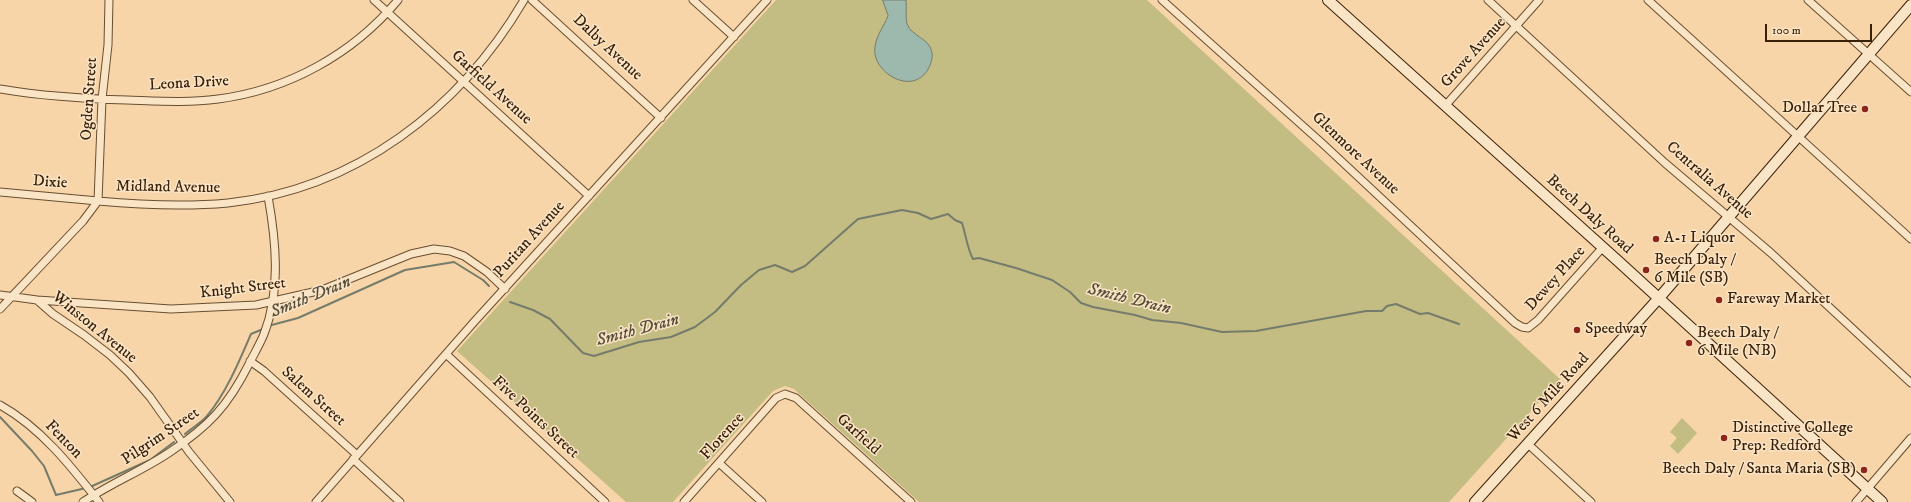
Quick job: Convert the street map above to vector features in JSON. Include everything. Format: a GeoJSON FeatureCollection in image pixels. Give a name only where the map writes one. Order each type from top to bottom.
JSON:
{"type":"FeatureCollection","features":[{"type":"Feature","properties":{"kind":"main road","name":"Beech Daly Road"},"geometry":{"type":"LineString","coordinates":[[1328,0],[1603,247],[1882,502]]}},
{"type":"Feature","properties":{"kind":"main road","name":"West 6 Mile Road"},"geometry":{"type":"LineString","coordinates":[[1475,502],[1659,298],[1911,5]]}},
{"type":"Feature","properties":{"kind":"street","name":"Ogden Street"},"geometry":{"type":"LineString","coordinates":[[98,201],[102,99],[108,45],[109,0]]}},
{"type":"Feature","properties":{"kind":"street","name":"Garfield Avenue"},"geometry":{"type":"LineString","coordinates":[[374,0],[589,196]]}},
{"type":"Feature","properties":{"kind":"street","name":"Leona Drive"},"geometry":{"type":"LineString","coordinates":[[0,89],[58,96],[102,99],[198,101],[232,97],[266,88],[299,76],[334,57],[365,33],[398,0]]}},
{"type":"Feature","properties":{"kind":"street","name":"Midland Avenue"},"geometry":{"type":"LineString","coordinates":[[0,309],[83,221],[98,201],[159,205],[187,205],[228,203],[268,196],[326,178],[380,151],[426,118],[464,82],[498,40],[524,0]]}},
{"type":"Feature","properties":{"kind":"street","name":"Dalby Avenue"},"geometry":{"type":"LineString","coordinates":[[532,0],[661,118]]}},
{"type":"Feature","properties":{"kind":"street"},"geometry":{"type":"LineString","coordinates":[[693,0],[734,37]]}},
{"type":"Feature","properties":{"kind":"street","name":"Puritan Avenue"},"geometry":{"type":"LineString","coordinates":[[316,502],[504,289],[767,0]]}},
{"type":"Feature","properties":{"kind":"street","name":"Glenmore Avenue"},"geometry":{"type":"LineString","coordinates":[[1162,0],[1323,144],[1515,323],[1522,327],[1528,328]]}},
{"type":"Feature","properties":{"kind":"street","name":"Centralia Avenue"},"geometry":{"type":"LineString","coordinates":[[1488,0],[1665,163],[1728,217],[1911,383]]}},
{"type":"Feature","properties":{"kind":"street","name":"Grove Avenue"},"geometry":{"type":"LineString","coordinates":[[1445,106],[1539,0]]}},
{"type":"Feature","properties":{"kind":"street"},"geometry":{"type":"LineString","coordinates":[[1648,0],[1911,239]]}},
{"type":"Feature","properties":{"kind":"street"},"geometry":{"type":"LineString","coordinates":[[1808,0],[1911,92]]}},
{"type":"Feature","properties":{"kind":"street","name":"Dixie"},"geometry":{"type":"LineString","coordinates":[[0,192],[98,201]]}},
{"type":"Feature","properties":{"kind":"street","name":"Pilgrim Street"},"geometry":{"type":"LineString","coordinates":[[83,502],[97,499],[183,443],[205,426],[223,408],[237,388],[265,332],[274,288],[275,246],[268,196]]}},
{"type":"Feature","properties":{"kind":"street","name":"Dewey Place"},"geometry":{"type":"LineString","coordinates":[[1528,328],[1538,320],[1603,247]]}},
{"type":"Feature","properties":{"kind":"street","name":"Knight Street"},"geometry":{"type":"LineString","coordinates":[[37,300],[178,309],[217,308],[271,302],[322,290],[411,254],[434,249],[450,251],[464,256],[487,272],[504,289]]}},
{"type":"Feature","properties":{"kind":"street","name":"Winston Avenue"},"geometry":{"type":"LineString","coordinates":[[0,295],[37,300],[53,314],[110,355],[129,372],[150,397],[183,443],[230,502]]}},
{"type":"Feature","properties":{"kind":"street","name":"Five Points Street"},"geometry":{"type":"LineString","coordinates":[[446,354],[605,502]]}},
{"type":"Feature","properties":{"kind":"street","name":"Salem Street"},"geometry":{"type":"LineString","coordinates":[[250,361],[269,376],[355,457],[400,502]]}},
{"type":"Feature","properties":{"kind":"street","name":"Florence"},"geometry":{"type":"LineString","coordinates":[[684,502],[776,398],[785,394]]}},
{"type":"Feature","properties":{"kind":"street","name":"Garfield"},"geometry":{"type":"LineString","coordinates":[[785,394],[792,395],[796,398],[911,502]]}},
{"type":"Feature","properties":{"kind":"street","name":"Fenton"},"geometry":{"type":"LineString","coordinates":[[0,405],[38,433],[55,449],[97,499]]}},
{"type":"Feature","properties":{"kind":"street"},"geometry":{"type":"LineString","coordinates":[[1856,502],[1911,438]]}},
{"type":"Feature","properties":{"kind":"street"},"geometry":{"type":"LineString","coordinates":[[1528,444],[1591,502]]}},
{"type":"Feature","properties":{"kind":"street"},"geometry":{"type":"LineString","coordinates":[[719,463],[762,502]]}},
{"type":"Feature","properties":{"kind":"street"},"geometry":{"type":"LineString","coordinates":[[18,491],[32,502]]}},
{"type":"Feature","properties":{"kind":"shaded area"},"geometry":{"type":"Polygon","coordinates":[[[776,0],[1147,0],[1560,379],[1449,502],[919,502],[794,389],[785,386],[773,391],[673,502],[626,502],[457,351],[776,0]]]}},
{"type":"Feature","properties":{"kind":"shaded area"},"geometry":{"type":"Polygon","coordinates":[[[883,0],[906,0],[906,18],[909,28],[931,48],[931,62],[927,71],[920,78],[911,81],[902,81],[893,77],[885,72],[875,56],[875,47],[878,35],[888,16],[883,0]]]}},
{"type":"Feature","properties":{"kind":"shaded area"},"geometry":{"type":"Polygon","coordinates":[[[1682,418],[1697,433],[1678,454],[1670,446],[1677,438],[1670,432],[1682,418]]]}},
{"type":"Feature","properties":{"kind":"waterway","name":"Smith Drain"},"geometry":{"type":"LineString","coordinates":[[510,302],[533,310],[550,319],[583,353],[594,356],[639,342],[671,337],[695,327],[715,312],[741,285],[759,270],[775,265],[792,272],[805,266],[858,219],[902,210],[918,213],[931,219],[948,214],[955,220],[962,223],[973,259],[979,258],[1052,280],[1070,292],[1081,303],[1152,320],[1181,323],[1222,332],[1256,331],[1366,311],[1382,311],[1387,306],[1396,304],[1420,314],[1428,313],[1459,324]]}},
{"type":"Feature","properties":{"kind":"waterway","name":"Smith Drain"},"geometry":{"type":"LineString","coordinates":[[268,326],[298,318],[405,270],[454,262],[483,280],[489,286]]}},
{"type":"Feature","properties":{"kind":"waterway","name":"Smith Drain"},"geometry":{"type":"LineString","coordinates":[[185,434],[205,419],[214,407],[232,377],[251,334],[263,329]]}},
{"type":"Feature","properties":{"kind":"waterway","name":"Smith Drain"},"geometry":{"type":"LineString","coordinates":[[0,417],[44,466],[56,495],[86,488]]}},
{"type":"Feature","properties":{"kind":"waterway","name":"Smith Drain"},"geometry":{"type":"LineString","coordinates":[[90,487],[150,460],[174,442]]}},
{"type":"Feature","properties":{"kind":"place","name":"Dollar Tree"},"geometry":{"type":"Point","coordinates":[1865,109]}},
{"type":"Feature","properties":{"kind":"place","name":"A-1 Liquor"},"geometry":{"type":"Point","coordinates":[1656,239]}},
{"type":"Feature","properties":{"kind":"place","name":"Beech Daly / 6 Mile (SB)"},"geometry":{"type":"Point","coordinates":[1646,270]}},
{"type":"Feature","properties":{"kind":"place","name":"Fareway Market"},"geometry":{"type":"Point","coordinates":[1719,300]}},
{"type":"Feature","properties":{"kind":"place","name":"Speedway"},"geometry":{"type":"Point","coordinates":[1577,330]}},
{"type":"Feature","properties":{"kind":"place","name":"Beech Daly / 6 Mile (NB)"},"geometry":{"type":"Point","coordinates":[1689,343]}},
{"type":"Feature","properties":{"kind":"place","name":"Distinctive College Prep: Redford"},"geometry":{"type":"Point","coordinates":[1724,438]}},
{"type":"Feature","properties":{"kind":"place","name":"Beech Daly / Santa Maria (SB)"},"geometry":{"type":"Point","coordinates":[1864,470]}}]}
